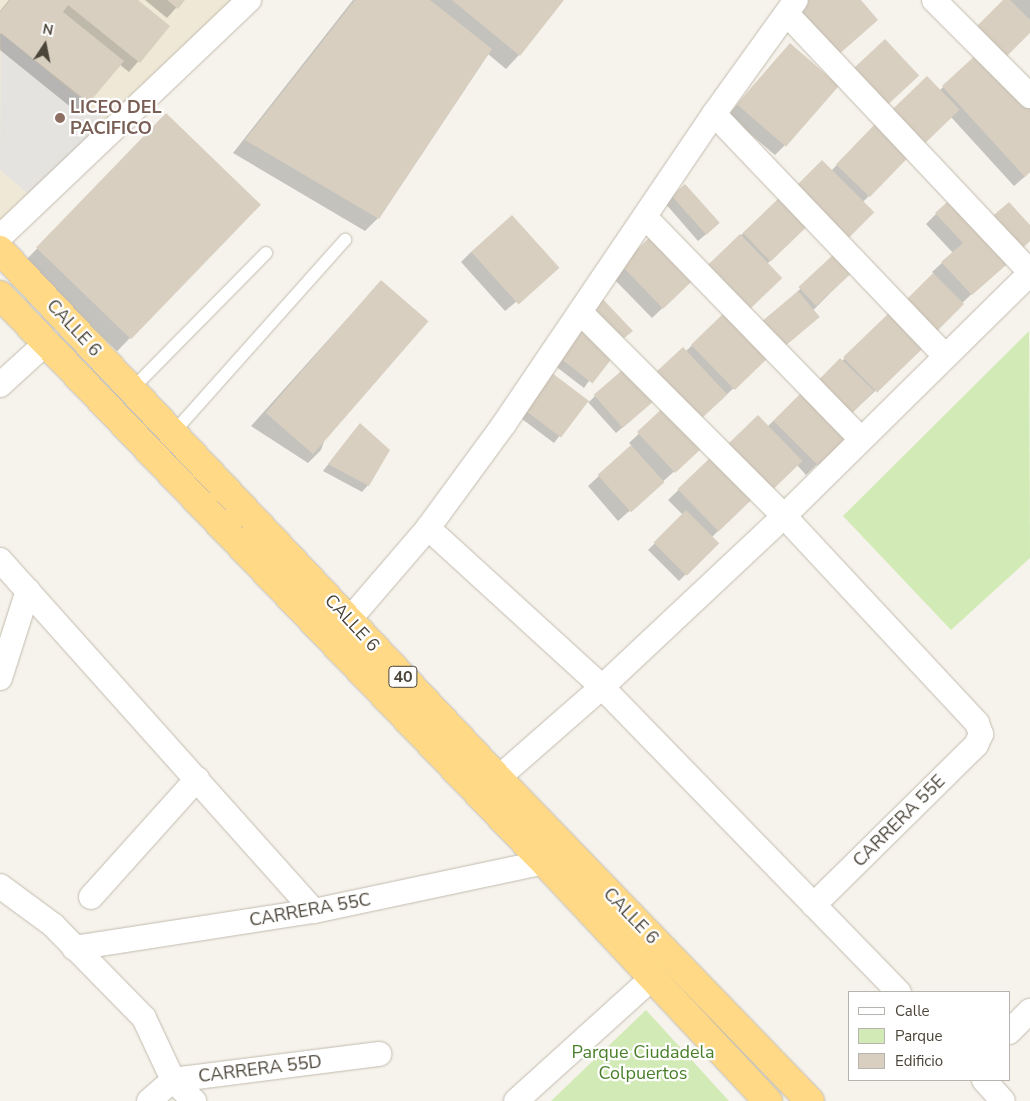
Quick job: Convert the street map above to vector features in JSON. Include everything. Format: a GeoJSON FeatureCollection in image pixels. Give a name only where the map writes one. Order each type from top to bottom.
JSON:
{"type":"FeatureCollection","features":[{"type":"Feature","properties":{"kind":"highway","name":"CALLE 6"},"geometry":{"type":"LineString","coordinates":[[0,250],[498,778],[810,1101]]}},
{"type":"Feature","properties":{"kind":"highway","name":"CALLE 6"},"geometry":{"type":"LineString","coordinates":[[0,295],[544,862],[768,1101]]}},
{"type":"Feature","properties":{"kind":"street"},"geometry":{"type":"LineString","coordinates":[[0,237],[249,0]]}},
{"type":"Feature","properties":{"kind":"street"},"geometry":{"type":"LineString","coordinates":[[934,0],[1030,96]]}},
{"type":"Feature","properties":{"kind":"street"},"geometry":{"type":"LineString","coordinates":[[349,620],[428,528],[504,424],[714,114],[792,7],[1030,272],[784,516],[602,686],[498,778]]}},
{"type":"Feature","properties":{"kind":"street"},"geometry":{"type":"LineString","coordinates":[[714,114],[945,356]]}},
{"type":"Feature","properties":{"kind":"street"},"geometry":{"type":"LineString","coordinates":[[645,217],[861,439]]}},
{"type":"Feature","properties":{"kind":"street"},"geometry":{"type":"LineString","coordinates":[[581,313],[784,516]]}},
{"type":"Feature","properties":{"kind":"street"},"geometry":{"type":"LineString","coordinates":[[0,385],[46,343]]}},
{"type":"Feature","properties":{"kind":"street","name":"CARRERA 55E"},"geometry":{"type":"LineString","coordinates":[[784,516],[978,723],[981,734],[976,745],[814,905]]}},
{"type":"Feature","properties":{"kind":"street"},"geometry":{"type":"LineString","coordinates":[[428,528],[602,686],[898,991]]}},
{"type":"Feature","properties":{"kind":"street"},"geometry":{"type":"LineString","coordinates":[[0,560],[314,911]]}},
{"type":"Feature","properties":{"kind":"street"},"geometry":{"type":"LineString","coordinates":[[0,678],[28,590]]}},
{"type":"Feature","properties":{"kind":"street"},"geometry":{"type":"LineString","coordinates":[[91,897],[196,779]]}},
{"type":"Feature","properties":{"kind":"street","name":"CARRERA 55C"},"geometry":{"type":"LineString","coordinates":[[74,948],[314,911],[544,862]]}},
{"type":"Feature","properties":{"kind":"street"},"geometry":{"type":"LineString","coordinates":[[0,886],[53,925],[144,1018],[173,1080],[194,1101]]}},
{"type":"Feature","properties":{"kind":"street"},"geometry":{"type":"LineString","coordinates":[[525,1098],[652,978]]}},
{"type":"Feature","properties":{"kind":"street"},"geometry":{"type":"LineString","coordinates":[[1010,1031],[1030,1010]]}},
{"type":"Feature","properties":{"kind":"street","name":"CARRERA 55D"},"geometry":{"type":"LineString","coordinates":[[149,1101],[173,1080],[379,1054]]}},
{"type":"Feature","properties":{"kind":"street"},"geometry":{"type":"LineString","coordinates":[[985,1081],[1003,1101]]}},
{"type":"Feature","properties":{"kind":"lane"},"geometry":{"type":"LineString","coordinates":[[173,433],[345,240]]}},
{"type":"Feature","properties":{"kind":"lane"},"geometry":{"type":"LineString","coordinates":[[132,389],[266,253]]}},
{"type":"Feature","properties":{"kind":"shaded area","name":"LICEO DEL PACIFICO"},"geometry":{"type":"Polygon","coordinates":[[[0,0],[241,0],[0,237],[0,0]]]}},
{"type":"Feature","properties":{"kind":"shaded area"},"geometry":{"type":"Polygon","coordinates":[[[1,33],[105,119],[30,195],[0,170],[1,33]]]}},
{"type":"Feature","properties":{"kind":"green space"},"geometry":{"type":"Polygon","coordinates":[[[1029,331],[1030,558],[951,630],[843,516],[1029,331]]]}},
{"type":"Feature","properties":{"kind":"green space","name":"Parque Ciudadela Colpuertos"},"geometry":{"type":"Polygon","coordinates":[[[646,1010],[729,1101],[551,1101],[646,1010]]]}},
{"type":"Feature","properties":{"kind":"building"},"geometry":{"type":"Polygon","coordinates":[[[10,0],[138,0],[170,26],[140,63],[68,5],[63,12],[124,61],[89,103],[0,34],[0,12],[10,0]]]}},
{"type":"Feature","properties":{"kind":"building"},"geometry":{"type":"Polygon","coordinates":[[[167,0],[185,0],[178,9],[167,0]]]}},
{"type":"Feature","properties":{"kind":"building"},"geometry":{"type":"Polygon","coordinates":[[[355,0],[430,0],[492,49],[379,219],[245,140],[355,0]]]}},
{"type":"Feature","properties":{"kind":"building"},"geometry":{"type":"Polygon","coordinates":[[[452,0],[564,0],[520,56],[452,0]]]}},
{"type":"Feature","properties":{"kind":"building"},"geometry":{"type":"Polygon","coordinates":[[[807,0],[861,0],[878,20],[837,56],[799,11],[807,0]]]}},
{"type":"Feature","properties":{"kind":"building"},"geometry":{"type":"Polygon","coordinates":[[[1003,0],[1010,0],[1030,20],[1030,33],[1001,62],[971,32],[1003,0]]]}},
{"type":"Feature","properties":{"kind":"building"},"geometry":{"type":"Polygon","coordinates":[[[885,39],[919,76],[881,111],[847,74],[885,39]]]}},
{"type":"Feature","properties":{"kind":"building"},"geometry":{"type":"Polygon","coordinates":[[[790,43],[839,86],[786,147],[737,104],[790,43]]]}},
{"type":"Feature","properties":{"kind":"building"},"geometry":{"type":"Polygon","coordinates":[[[979,52],[1030,107],[1030,172],[1025,177],[942,86],[979,52]]]}},
{"type":"Feature","properties":{"kind":"building"},"geometry":{"type":"Polygon","coordinates":[[[927,76],[960,110],[920,148],[887,114],[927,76]]]}},
{"type":"Feature","properties":{"kind":"building"},"geometry":{"type":"Polygon","coordinates":[[[166,113],[261,205],[131,339],[36,248],[166,113]]]}},
{"type":"Feature","properties":{"kind":"building"},"geometry":{"type":"Polygon","coordinates":[[[877,122],[911,155],[870,197],[836,164],[877,122]]]}},
{"type":"Feature","properties":{"kind":"building"},"geometry":{"type":"Polygon","coordinates":[[[822,160],[874,212],[844,243],[792,190],[822,160]]]}},
{"type":"Feature","properties":{"kind":"building"},"geometry":{"type":"Polygon","coordinates":[[[685,184],[720,223],[706,235],[672,196],[685,184]]]}},
{"type":"Feature","properties":{"kind":"building"},"geometry":{"type":"Polygon","coordinates":[[[955,195],[1013,259],[972,295],[941,262],[963,243],[935,213],[955,195]]]}},
{"type":"Feature","properties":{"kind":"building"},"geometry":{"type":"Polygon","coordinates":[[[781,196],[809,225],[771,262],[743,233],[781,196]]]}},
{"type":"Feature","properties":{"kind":"building"},"geometry":{"type":"Polygon","coordinates":[[[1009,202],[1030,225],[1030,241],[1018,253],[988,220],[1009,202]]]}},
{"type":"Feature","properties":{"kind":"building"},"geometry":{"type":"Polygon","coordinates":[[[512,215],[560,268],[519,305],[471,252],[512,215]]]}},
{"type":"Feature","properties":{"kind":"building"},"geometry":{"type":"Polygon","coordinates":[[[654,233],[696,277],[663,309],[621,265],[654,233]]]}},
{"type":"Feature","properties":{"kind":"building"},"geometry":{"type":"Polygon","coordinates":[[[740,234],[782,278],[744,315],[702,271],[740,234]]]}},
{"type":"Feature","properties":{"kind":"building"},"geometry":{"type":"Polygon","coordinates":[[[835,253],[853,272],[816,306],[798,287],[835,253]]]}},
{"type":"Feature","properties":{"kind":"building"},"geometry":{"type":"Polygon","coordinates":[[[933,273],[964,304],[931,337],[900,306],[933,273]]]}},
{"type":"Feature","properties":{"kind":"building"},"geometry":{"type":"Polygon","coordinates":[[[381,280],[429,321],[313,454],[266,413],[381,280]]]}},
{"type":"Feature","properties":{"kind":"building"},"geometry":{"type":"Polygon","coordinates":[[[798,291],[820,317],[779,351],[757,325],[798,291]]]}},
{"type":"Feature","properties":{"kind":"building"},"geometry":{"type":"Polygon","coordinates":[[[599,295],[633,331],[618,343],[594,317],[599,295]]]}},
{"type":"Feature","properties":{"kind":"building"},"geometry":{"type":"Polygon","coordinates":[[[727,310],[771,355],[735,390],[691,345],[727,310]]]}},
{"type":"Feature","properties":{"kind":"building"},"geometry":{"type":"Polygon","coordinates":[[[892,310],[926,345],[877,392],[843,357],[892,310]]]}},
{"type":"Feature","properties":{"kind":"building"},"geometry":{"type":"Polygon","coordinates":[[[582,322],[618,350],[592,383],[556,355],[582,322]]]}},
{"type":"Feature","properties":{"kind":"building"},"geometry":{"type":"Polygon","coordinates":[[[683,347],[727,395],[696,424],[652,376],[683,347]]]}},
{"type":"Feature","properties":{"kind":"building"},"geometry":{"type":"Polygon","coordinates":[[[840,358],[874,391],[846,419],[812,387],[840,358]]]}},
{"type":"Feature","properties":{"kind":"building"},"geometry":{"type":"Polygon","coordinates":[[[627,366],[656,399],[623,428],[594,395],[627,366]]]}},
{"type":"Feature","properties":{"kind":"building"},"geometry":{"type":"Polygon","coordinates":[[[552,373],[589,401],[561,437],[524,410],[552,373]]]}},
{"type":"Feature","properties":{"kind":"building"},"geometry":{"type":"Polygon","coordinates":[[[803,391],[848,436],[819,466],[773,421],[803,391]]]}},
{"type":"Feature","properties":{"kind":"building"},"geometry":{"type":"Polygon","coordinates":[[[667,404],[705,445],[675,473],[637,432],[667,404]]]}},
{"type":"Feature","properties":{"kind":"building"},"geometry":{"type":"Polygon","coordinates":[[[758,415],[802,461],[773,490],[729,443],[758,415]]]}},
{"type":"Feature","properties":{"kind":"building"},"geometry":{"type":"Polygon","coordinates":[[[360,423],[390,450],[369,486],[328,464],[360,423]]]}},
{"type":"Feature","properties":{"kind":"building"},"geometry":{"type":"Polygon","coordinates":[[[631,445],[664,482],[631,512],[598,475],[631,445]]]}},
{"type":"Feature","properties":{"kind":"building"},"geometry":{"type":"Polygon","coordinates":[[[715,453],[756,495],[719,532],[678,489],[715,453]]]}},
{"type":"Feature","properties":{"kind":"building"},"geometry":{"type":"Polygon","coordinates":[[[686,510],[719,543],[687,576],[653,543],[686,510]]]}},
{"type":"Feature","properties":{"kind":"place","name":"LICEO DEL PACIFICO"},"geometry":{"type":"Point","coordinates":[60,118]}}]}
